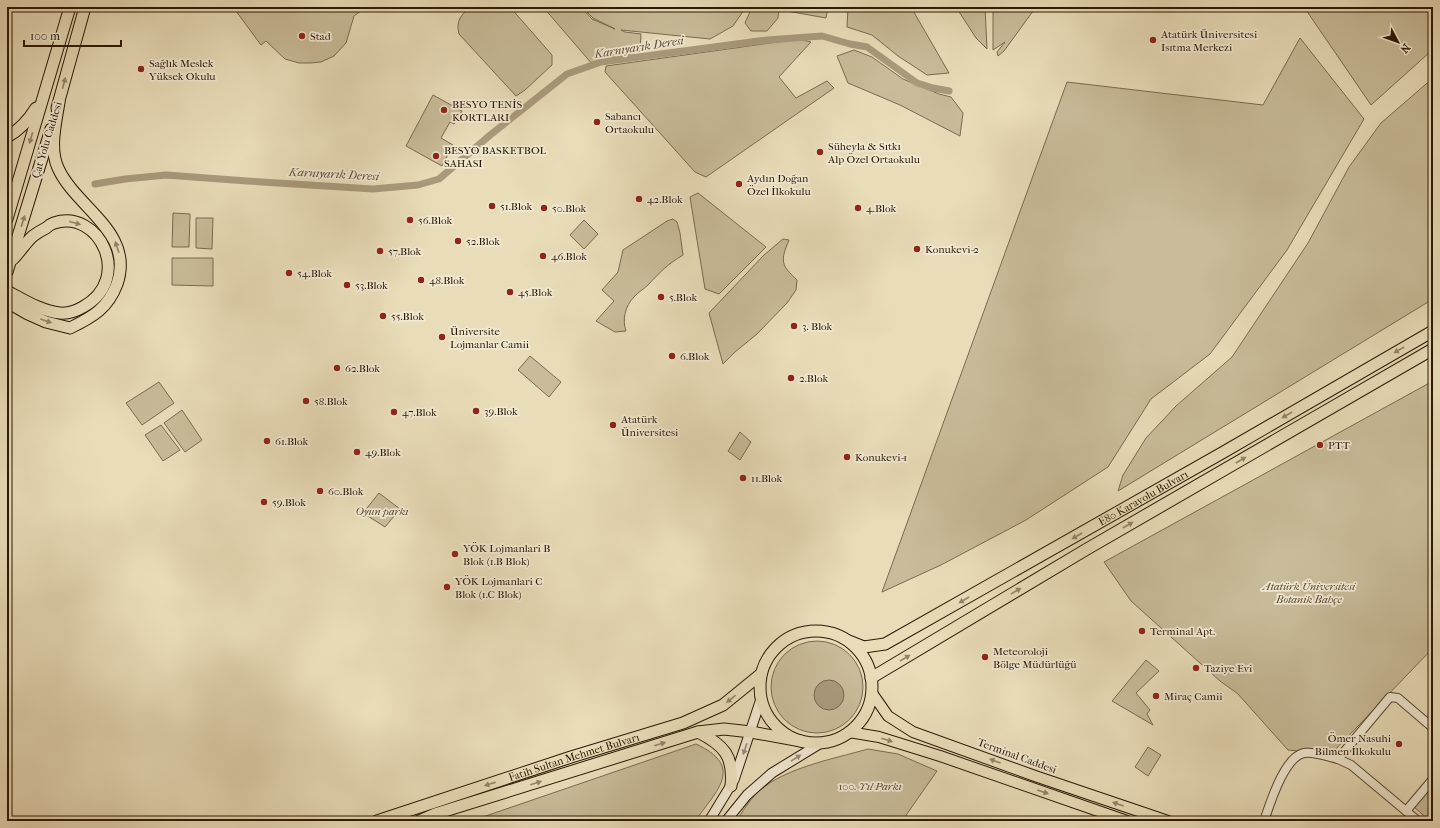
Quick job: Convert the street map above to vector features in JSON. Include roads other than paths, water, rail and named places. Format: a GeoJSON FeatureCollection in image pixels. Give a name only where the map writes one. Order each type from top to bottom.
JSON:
{"type":"FeatureCollection","features":[{"type":"Feature","properties":{"kind":"highway","name":"Çat Yolu Caddesi"},"geometry":{"type":"LineString","coordinates":[[7,219],[70,7]]}},
{"type":"Feature","properties":{"kind":"highway","name":"Çat Yolu Caddesi"},"geometry":{"type":"LineString","coordinates":[[9,267],[59,102],[85,7]]}},
{"type":"Feature","properties":{"kind":"highway"},"geometry":{"type":"LineString","coordinates":[[7,137],[17,132],[30,119],[44,96]]}},
{"type":"Feature","properties":{"kind":"highway"},"geometry":{"type":"LineString","coordinates":[[10,298],[28,314],[46,322],[70,328],[86,321],[104,307],[113,294],[121,270],[117,245],[95,214],[67,183],[58,167],[53,150],[59,102]]}},
{"type":"Feature","properties":{"kind":"highway"},"geometry":{"type":"LineString","coordinates":[[7,191],[11,206]]}},
{"type":"Feature","properties":{"kind":"highway"},"geometry":{"type":"LineString","coordinates":[[9,267],[33,236],[54,223],[70,221],[84,226],[96,236],[105,248],[109,265],[106,285],[92,302],[73,313],[62,314],[52,312],[10,298]]}},
{"type":"Feature","properties":{"kind":"highway","name":"E80 Karayolu Bulvarı"},"geometry":{"type":"LineString","coordinates":[[849,641],[864,647],[885,644],[1216,457],[1433,331]]}},
{"type":"Feature","properties":{"kind":"highway","name":"E80 Karayolu Bulvarı"},"geometry":{"type":"LineString","coordinates":[[872,678],[1087,549],[1433,349]]}},
{"type":"Feature","properties":{"kind":"highway"},"geometry":{"type":"LineString","coordinates":[[808,631],[822,631],[836,634],[849,641],[860,651],[872,678],[872,694],[868,708],[860,722],[849,732],[836,740],[821,743],[801,741],[787,735],[775,725],[766,713],[761,698],[761,674],[768,659],[778,646],[792,636],[808,631]]}},
{"type":"Feature","properties":{"kind":"highway","name":"Fatih Sultan Mehmet Bulvarı"},"geometry":{"type":"LineString","coordinates":[[377,821],[683,723],[723,706],[761,674]]}},
{"type":"Feature","properties":{"kind":"highway","name":"Fatih Sultan Mehmet Bulvarı"},"geometry":{"type":"LineString","coordinates":[[419,821],[435,814],[698,732],[724,729],[801,741]]}},
{"type":"Feature","properties":{"kind":"highway"},"geometry":{"type":"LineString","coordinates":[[698,732],[712,739],[720,746],[728,757],[732,766],[731,786]]}},
{"type":"Feature","properties":{"kind":"main road","name":"Terminal Caddesi"},"geometry":{"type":"LineString","coordinates":[[872,694],[888,716],[913,732],[1035,776],[1168,821]]}},
{"type":"Feature","properties":{"kind":"main road"},"geometry":{"type":"LineString","coordinates":[[709,821],[734,780],[761,698]]}},
{"type":"Feature","properties":{"kind":"main road"},"geometry":{"type":"LineString","coordinates":[[849,732],[879,738],[940,756],[1127,821]]}},
{"type":"Feature","properties":{"kind":"main road"},"geometry":{"type":"LineString","coordinates":[[726,821],[747,795],[772,773],[821,743]]}},
{"type":"Feature","properties":{"kind":"street"},"geometry":{"type":"LineString","coordinates":[[1338,759],[1387,700],[1392,697],[1398,698],[1433,728]]}},
{"type":"Feature","properties":{"kind":"street"},"geometry":{"type":"LineString","coordinates":[[1264,821],[1284,771],[1289,763],[1304,753],[1338,759],[1351,765],[1418,821]]}},
{"type":"Feature","properties":{"kind":"street"},"geometry":{"type":"LineString","coordinates":[[1406,811],[1433,779]]}},
{"type":"Feature","properties":{"kind":"waterway","name":"Karnıyarık Deresi"},"geometry":{"type":"LineString","coordinates":[[95,184],[166,175],[373,189],[418,185],[439,179],[489,136],[567,74],[601,62],[767,40],[822,36],[867,47],[917,83],[949,91]]}},
{"type":"Feature","properties":{"kind":"place","name":"Stad"},"geometry":{"type":"Point","coordinates":[302,36]}},
{"type":"Feature","properties":{"kind":"place","name":"Atatürk Üniversitesi Isıtma Merkezi"},"geometry":{"type":"Point","coordinates":[1153,40]}},
{"type":"Feature","properties":{"kind":"place","name":"Sağlık Meslek Yüksek Okulu"},"geometry":{"type":"Point","coordinates":[141,69]}},
{"type":"Feature","properties":{"kind":"place","name":"BESYO TENİS KORTLARI"},"geometry":{"type":"Point","coordinates":[444,110]}},
{"type":"Feature","properties":{"kind":"place","name":"Sabancı Ortaokulu"},"geometry":{"type":"Point","coordinates":[597,122]}},
{"type":"Feature","properties":{"kind":"place","name":"Süheyla & Sıtkı Alp Özel Ortaokulu"},"geometry":{"type":"Point","coordinates":[820,152]}},
{"type":"Feature","properties":{"kind":"place","name":"BESYO BASKETBOL SAHASI"},"geometry":{"type":"Point","coordinates":[436,156]}},
{"type":"Feature","properties":{"kind":"place","name":"Aydın Doğan Özel İlkokulu"},"geometry":{"type":"Point","coordinates":[739,184]}},
{"type":"Feature","properties":{"kind":"place","name":"42.Blok"},"geometry":{"type":"Point","coordinates":[639,199]}},
{"type":"Feature","properties":{"kind":"place","name":"51.Blok"},"geometry":{"type":"Point","coordinates":[492,206]}},
{"type":"Feature","properties":{"kind":"place","name":"50.Blok"},"geometry":{"type":"Point","coordinates":[544,208]}},
{"type":"Feature","properties":{"kind":"place","name":"4.Blok"},"geometry":{"type":"Point","coordinates":[858,208]}},
{"type":"Feature","properties":{"kind":"place","name":"56.Blok"},"geometry":{"type":"Point","coordinates":[410,220]}},
{"type":"Feature","properties":{"kind":"place","name":"52.Blok"},"geometry":{"type":"Point","coordinates":[458,241]}},
{"type":"Feature","properties":{"kind":"place","name":"Konukevi-2"},"geometry":{"type":"Point","coordinates":[917,249]}},
{"type":"Feature","properties":{"kind":"place","name":"57.Blok"},"geometry":{"type":"Point","coordinates":[380,251]}},
{"type":"Feature","properties":{"kind":"place","name":"46.Blok"},"geometry":{"type":"Point","coordinates":[543,256]}},
{"type":"Feature","properties":{"kind":"place","name":"54.Blok"},"geometry":{"type":"Point","coordinates":[289,273]}},
{"type":"Feature","properties":{"kind":"place","name":"48.Blok"},"geometry":{"type":"Point","coordinates":[421,280]}},
{"type":"Feature","properties":{"kind":"place","name":"53.Blok"},"geometry":{"type":"Point","coordinates":[347,285]}},
{"type":"Feature","properties":{"kind":"place","name":"45.Blok"},"geometry":{"type":"Point","coordinates":[510,292]}},
{"type":"Feature","properties":{"kind":"place","name":"5.Blok"},"geometry":{"type":"Point","coordinates":[661,297]}},
{"type":"Feature","properties":{"kind":"place","name":"55.Blok"},"geometry":{"type":"Point","coordinates":[383,316]}},
{"type":"Feature","properties":{"kind":"place","name":"3. Blok"},"geometry":{"type":"Point","coordinates":[794,326]}},
{"type":"Feature","properties":{"kind":"place","name":"Üniversite Lojmanlar Camii"},"geometry":{"type":"Point","coordinates":[442,337]}},
{"type":"Feature","properties":{"kind":"place","name":"6.Blok"},"geometry":{"type":"Point","coordinates":[672,356]}},
{"type":"Feature","properties":{"kind":"place","name":"62.Blok"},"geometry":{"type":"Point","coordinates":[337,368]}},
{"type":"Feature","properties":{"kind":"place","name":"2.Blok"},"geometry":{"type":"Point","coordinates":[791,378]}},
{"type":"Feature","properties":{"kind":"place","name":"58.Blok"},"geometry":{"type":"Point","coordinates":[306,401]}},
{"type":"Feature","properties":{"kind":"place","name":"39.Blok"},"geometry":{"type":"Point","coordinates":[476,411]}},
{"type":"Feature","properties":{"kind":"place","name":"47.Blok"},"geometry":{"type":"Point","coordinates":[394,412]}},
{"type":"Feature","properties":{"kind":"place","name":"Atatürk Üniversitesi"},"geometry":{"type":"Point","coordinates":[613,425]}},
{"type":"Feature","properties":{"kind":"place","name":"61.Blok"},"geometry":{"type":"Point","coordinates":[267,441]}},
{"type":"Feature","properties":{"kind":"place","name":"PTT"},"geometry":{"type":"Point","coordinates":[1320,445]}},
{"type":"Feature","properties":{"kind":"place","name":"49.Blok"},"geometry":{"type":"Point","coordinates":[357,452]}},
{"type":"Feature","properties":{"kind":"place","name":"Konukevi-1"},"geometry":{"type":"Point","coordinates":[847,457]}},
{"type":"Feature","properties":{"kind":"place","name":"11.Blok"},"geometry":{"type":"Point","coordinates":[743,478]}},
{"type":"Feature","properties":{"kind":"place","name":"60.Blok"},"geometry":{"type":"Point","coordinates":[320,491]}},
{"type":"Feature","properties":{"kind":"place","name":"59.Blok"},"geometry":{"type":"Point","coordinates":[264,502]}},
{"type":"Feature","properties":{"kind":"place","name":"YÖK Lojmanlari B Blok (1.B Blok)"},"geometry":{"type":"Point","coordinates":[455,554]}},
{"type":"Feature","properties":{"kind":"place","name":"YÖK Lojmanlari C Blok (1.C Blok)"},"geometry":{"type":"Point","coordinates":[447,587]}},
{"type":"Feature","properties":{"kind":"place","name":"Terminal Apt."},"geometry":{"type":"Point","coordinates":[1142,631]}},
{"type":"Feature","properties":{"kind":"place","name":"Meteoroloji Bölge Müdürlüğü"},"geometry":{"type":"Point","coordinates":[985,657]}},
{"type":"Feature","properties":{"kind":"place","name":"Taziye Evi"},"geometry":{"type":"Point","coordinates":[1196,668]}},
{"type":"Feature","properties":{"kind":"place","name":"Miraç Camii"},"geometry":{"type":"Point","coordinates":[1156,696]}},
{"type":"Feature","properties":{"kind":"place","name":"Ömer Nasuhi Bilmen İlkokulu"},"geometry":{"type":"Point","coordinates":[1399,744]}},
{"type":"Feature","properties":{"kind":"park label","name":"Oyun parkı"},"geometry":{"type":"Point","coordinates":[382,511]}},
{"type":"Feature","properties":{"kind":"park label","name":"Atatürk Üniversitesi Botanik Bahçe"},"geometry":{"type":"Point","coordinates":[1309,592]}},
{"type":"Feature","properties":{"kind":"park label","name":"100. Yıl Parkı"},"geometry":{"type":"Point","coordinates":[870,786]}}]}
